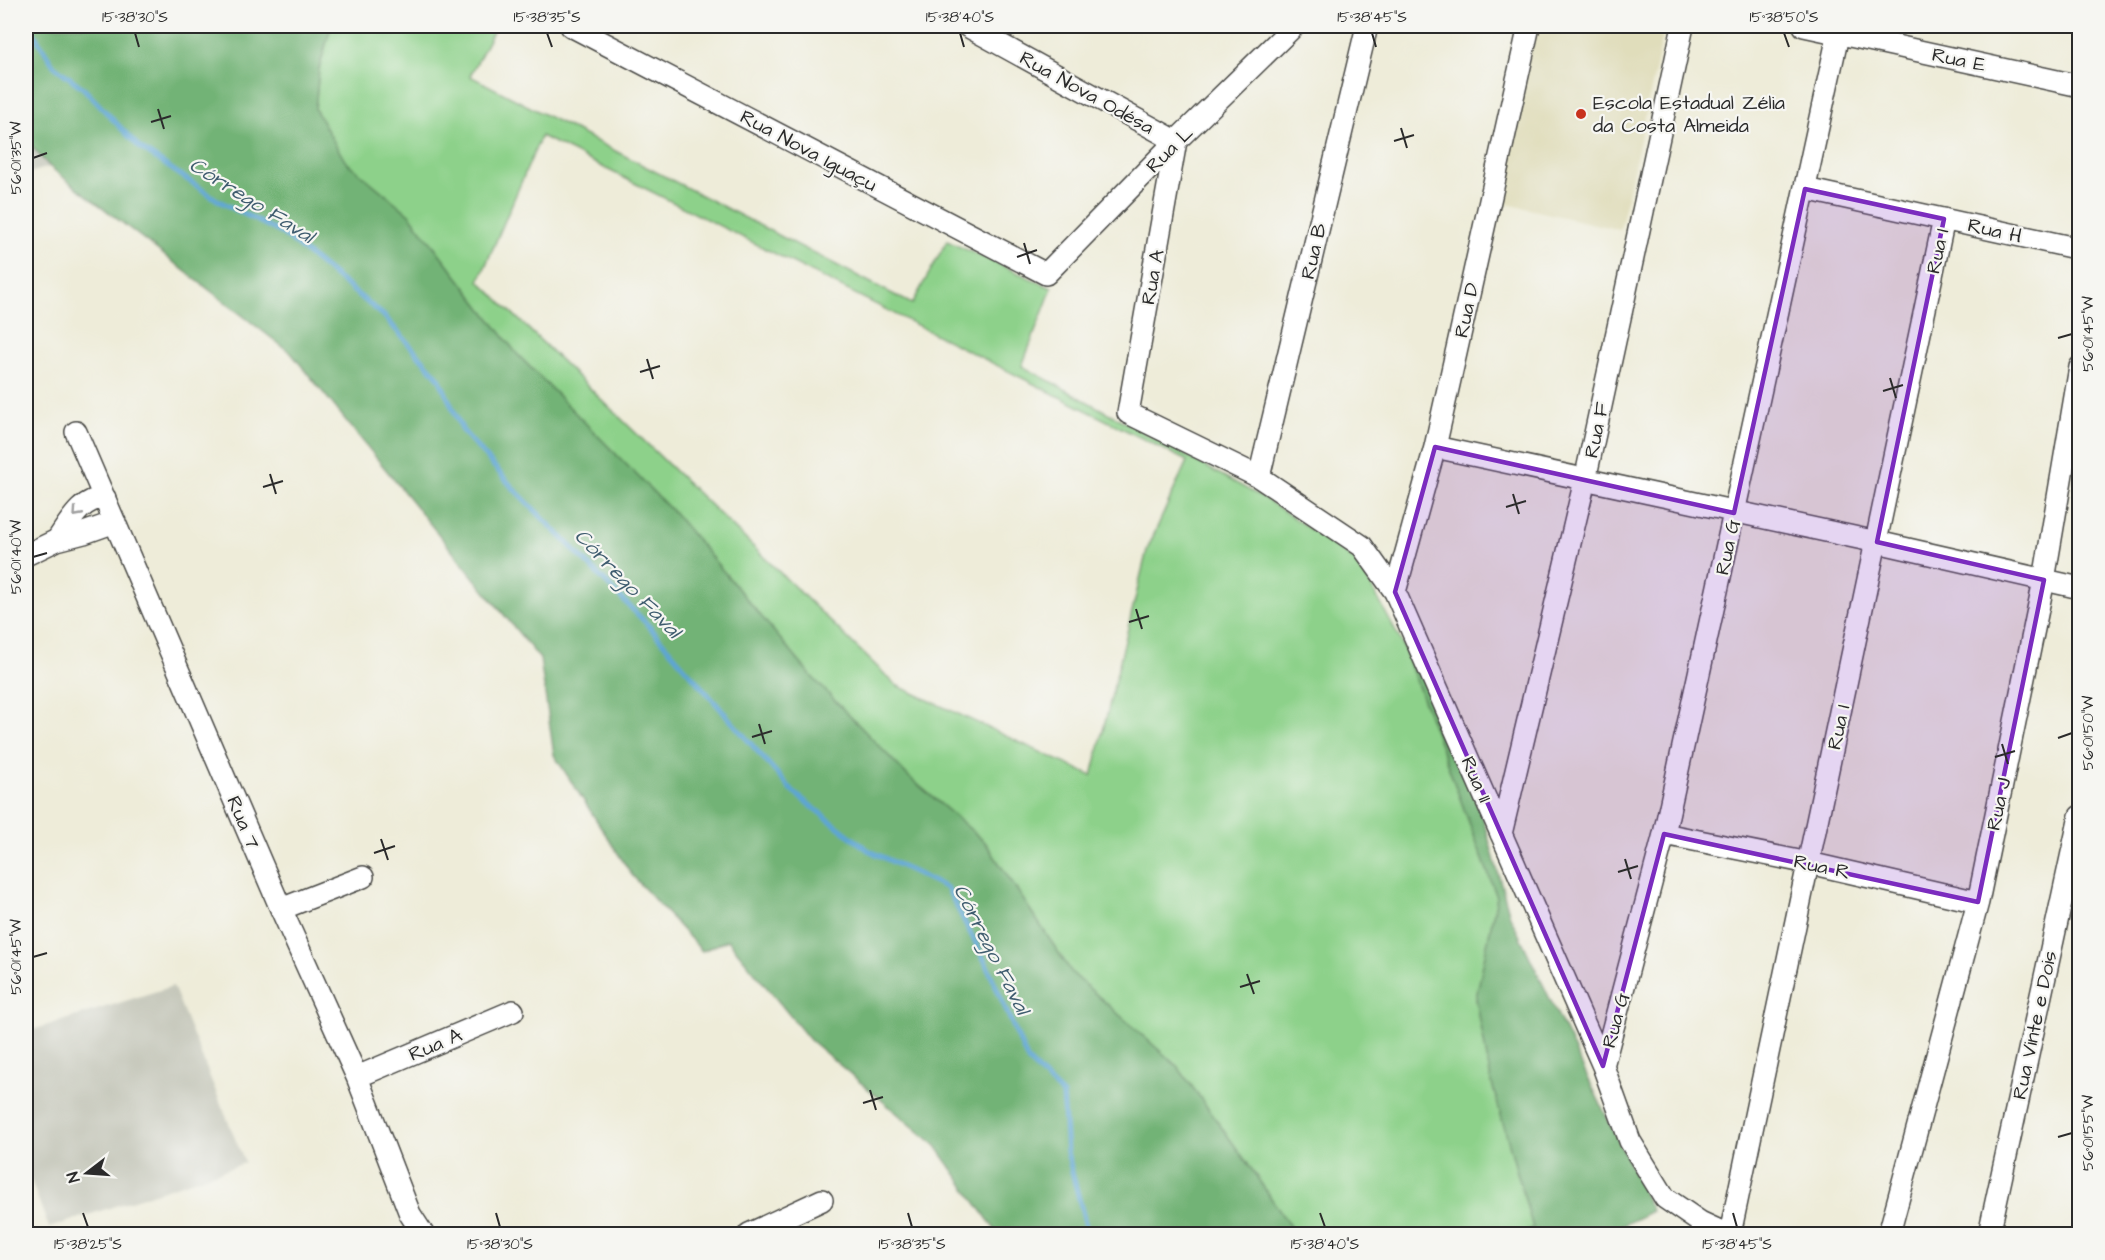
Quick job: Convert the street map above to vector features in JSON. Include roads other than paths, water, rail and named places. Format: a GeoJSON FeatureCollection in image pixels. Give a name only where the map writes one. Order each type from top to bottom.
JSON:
{"type":"FeatureCollection","features":[{"type":"Feature","properties":{"kind":"street","name":"Rua Nova Iguaçu"},"geometry":{"type":"LineString","coordinates":[[571,26],[1046,274]]}},
{"type":"Feature","properties":{"kind":"street","name":"Rua Nova Odésa"},"geometry":{"type":"LineString","coordinates":[[966,26],[1176,141]]}},
{"type":"Feature","properties":{"kind":"street","name":"Rua L"},"geometry":{"type":"LineString","coordinates":[[1046,274],[1176,141],[1294,26]]}},
{"type":"Feature","properties":{"kind":"street","name":"Rua B"},"geometry":{"type":"LineString","coordinates":[[1259,477],[1367,26]]}},
{"type":"Feature","properties":{"kind":"street","name":"Rua D"},"geometry":{"type":"LineString","coordinates":[[1395,592],[1435,447],[1529,26]]}},
{"type":"Feature","properties":{"kind":"street","name":"Rua F"},"geometry":{"type":"LineString","coordinates":[[1501,834],[1585,480],[1683,26]]}},
{"type":"Feature","properties":{"kind":"street","name":"Rua E"},"geometry":{"type":"LineString","coordinates":[[1803,26],[1840,29],[2079,86]]}},
{"type":"Feature","properties":{"kind":"street","name":"Rua G"},"geometry":{"type":"LineString","coordinates":[[1603,1066],[1664,834],[1840,29]]}},
{"type":"Feature","properties":{"kind":"street","name":"Rua A"},"geometry":{"type":"LineString","coordinates":[[1128,413],[1176,141]]}},
{"type":"Feature","properties":{"kind":"street","name":"Rua H"},"geometry":{"type":"LineString","coordinates":[[1805,189],[2079,249]]}},
{"type":"Feature","properties":{"kind":"street","name":"Rua I"},"geometry":{"type":"LineString","coordinates":[[1731,1234],[1944,219]]}},
{"type":"Feature","properties":{"kind":"street","name":"Rua J"},"geometry":{"type":"LineString","coordinates":[[1889,1234],[1978,902],[2044,580],[2079,367]]}},
{"type":"Feature","properties":{"kind":"street","name":"Rua 11"},"geometry":{"type":"LineString","coordinates":[[1128,413],[1259,477],[1362,546],[1395,592],[1603,1066],[1630,1141],[1665,1198],[1700,1222],[1726,1234]]}},
{"type":"Feature","properties":{"kind":"street","name":"Rua 7"},"geometry":{"type":"LineString","coordinates":[[76,432],[281,909],[357,1077],[410,1214],[423,1234]]}},
{"type":"Feature","properties":{"kind":"street"},"geometry":{"type":"LineString","coordinates":[[1435,447],[2079,588]]}},
{"type":"Feature","properties":{"kind":"street"},"geometry":{"type":"LineString","coordinates":[[57,540],[82,507],[98,498],[105,498]]}},
{"type":"Feature","properties":{"kind":"street"},"geometry":{"type":"LineString","coordinates":[[26,555],[57,540],[115,522]]}},
{"type":"Feature","properties":{"kind":"street","name":"Rua Vinte e Dois"},"geometry":{"type":"LineString","coordinates":[[1989,1234],[2075,856],[2079,816]]}},
{"type":"Feature","properties":{"kind":"street","name":"Rua R"},"geometry":{"type":"LineString","coordinates":[[1664,834],[1809,863],[1978,902]]}},
{"type":"Feature","properties":{"kind":"street"},"geometry":{"type":"LineString","coordinates":[[281,909],[363,877]]}},
{"type":"Feature","properties":{"kind":"street","name":"Rua A"},"geometry":{"type":"LineString","coordinates":[[357,1077],[513,1011]]}},
{"type":"Feature","properties":{"kind":"street"},"geometry":{"type":"LineString","coordinates":[[748,1234],[822,1200]]}},
{"type":"Feature","properties":{"kind":"waterway","name":"Córrego Faval"},"geometry":{"type":"LineString","coordinates":[[29,26],[54,66],[83,88],[139,147],[219,201],[283,234],[383,315],[439,378],[463,431],[513,488],[646,623],[793,792],[868,850],[947,888],[986,963],[1028,1061],[1063,1095],[1067,1152],[1088,1234]]}},
{"type":"Feature","properties":{"kind":"place","name":"Escola Estadual Zélia da Costa Almeida"},"geometry":{"type":"Point","coordinates":[1581,114]}}]}
